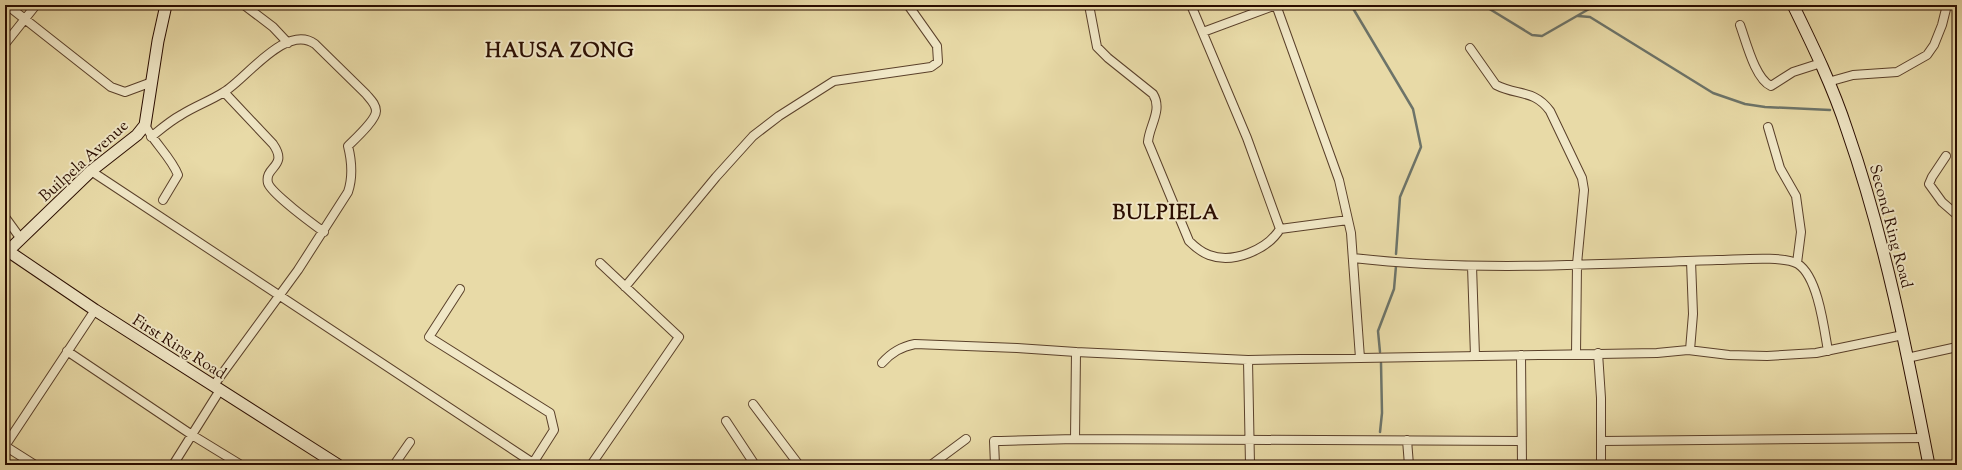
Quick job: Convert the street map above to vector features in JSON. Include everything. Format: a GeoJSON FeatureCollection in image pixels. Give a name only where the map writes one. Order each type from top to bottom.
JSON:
{"type":"FeatureCollection","features":[{"type":"Feature","properties":{"kind":"street"},"geometry":{"type":"LineString","coordinates":[[7,5],[24,20],[76,58],[111,87],[125,92],[152,82]]}},
{"type":"Feature","properties":{"kind":"street"},"geometry":{"type":"LineString","coordinates":[[5,44],[36,5]]}},
{"type":"Feature","properties":{"kind":"street","name":"Builpela Avenue"},"geometry":{"type":"LineString","coordinates":[[6,252],[91,171],[137,135],[145,125],[158,42],[166,5]]}},
{"type":"Feature","properties":{"kind":"street"},"geometry":{"type":"LineString","coordinates":[[244,5],[273,27],[288,44]]}},
{"type":"Feature","properties":{"kind":"street"},"geometry":{"type":"LineString","coordinates":[[625,287],[716,177],[753,136],[779,116],[834,81],[932,67],[938,62],[937,46],[908,5]]}},
{"type":"Feature","properties":{"kind":"street"},"geometry":{"type":"LineString","coordinates":[[1089,5],[1097,47],[1108,58],[1153,94],[1157,100],[1155,116],[1148,132],[1148,142],[1189,241],[1199,250],[1210,255],[1225,257],[1244,255],[1272,240],[1280,229],[1348,220]]}},
{"type":"Feature","properties":{"kind":"street"},"geometry":{"type":"LineString","coordinates":[[1191,5],[1204,32],[1247,138],[1280,229]]}},
{"type":"Feature","properties":{"kind":"street"},"geometry":{"type":"LineString","coordinates":[[1204,32],[1276,5],[1339,180],[1348,220],[1353,258],[1360,358]]}},
{"type":"Feature","properties":{"kind":"street","name":"Second Ring Road"},"geometry":{"type":"LineString","coordinates":[[1793,5],[1821,63],[1847,128],[1865,185],[1890,277],[1929,465]]}},
{"type":"Feature","properties":{"kind":"street"},"geometry":{"type":"LineString","coordinates":[[1828,82],[1853,75],[1897,72],[1927,54],[1934,45],[1942,25],[1947,5]]}},
{"type":"Feature","properties":{"kind":"street"},"geometry":{"type":"LineString","coordinates":[[1740,25],[1757,70],[1765,82],[1771,86],[1793,72],[1821,63]]}},
{"type":"Feature","properties":{"kind":"street"},"geometry":{"type":"LineString","coordinates":[[151,137],[180,115],[224,92],[267,54],[288,44],[304,39],[315,44],[366,94],[373,102],[376,110],[375,117],[348,146],[351,170],[351,182],[348,192],[324,232],[217,388],[192,435],[173,465]]}},
{"type":"Feature","properties":{"kind":"street"},"geometry":{"type":"LineString","coordinates":[[1470,48],[1496,85],[1536,97],[1544,103],[1550,111],[1577,164],[1582,178],[1584,190],[1577,264],[1576,354]]}},
{"type":"Feature","properties":{"kind":"street"},"geometry":{"type":"LineString","coordinates":[[224,92],[274,144],[279,153],[278,161],[268,174],[268,183],[276,193],[324,232]]}},
{"type":"Feature","properties":{"kind":"street"},"geometry":{"type":"LineString","coordinates":[[145,125],[151,137],[175,168],[178,175],[163,200]]}},
{"type":"Feature","properties":{"kind":"street"},"geometry":{"type":"LineString","coordinates":[[1768,127],[1780,168],[1796,196],[1801,232],[1797,263]]}},
{"type":"Feature","properties":{"kind":"street"},"geometry":{"type":"LineString","coordinates":[[1946,156],[1929,184],[1942,202],[1957,215]]}},
{"type":"Feature","properties":{"kind":"street"},"geometry":{"type":"LineString","coordinates":[[91,171],[535,464],[554,430],[550,413],[429,337],[460,289]]}},
{"type":"Feature","properties":{"kind":"street"},"geometry":{"type":"LineString","coordinates":[[5,217],[21,238]]}},
{"type":"Feature","properties":{"kind":"street","name":"First Ring Road"},"geometry":{"type":"LineString","coordinates":[[6,252],[338,465]]}},
{"type":"Feature","properties":{"kind":"street"},"geometry":{"type":"LineString","coordinates":[[1353,258],[1472,266],[1764,259],[1786,260],[1797,263],[1809,277],[1820,311],[1828,351]]}},
{"type":"Feature","properties":{"kind":"street"},"geometry":{"type":"LineString","coordinates":[[1690,350],[1693,314],[1691,261]]}},
{"type":"Feature","properties":{"kind":"street"},"geometry":{"type":"LineString","coordinates":[[591,465],[679,337],[600,263]]}},
{"type":"Feature","properties":{"kind":"street"},"geometry":{"type":"LineString","coordinates":[[1472,266],[1475,356]]}},
{"type":"Feature","properties":{"kind":"street"},"geometry":{"type":"LineString","coordinates":[[35,465],[5,446],[95,310]]}},
{"type":"Feature","properties":{"kind":"street"},"geometry":{"type":"LineString","coordinates":[[882,363],[889,355],[903,347],[915,344],[1010,347],[1076,352],[1248,360],[1657,353],[1690,350],[1729,355],[1767,356],[1816,353],[1903,335]]}},
{"type":"Feature","properties":{"kind":"street"},"geometry":{"type":"LineString","coordinates":[[1908,358],[1957,347]]}},
{"type":"Feature","properties":{"kind":"street"},"geometry":{"type":"LineString","coordinates":[[67,351],[192,435],[241,465]]}},
{"type":"Feature","properties":{"kind":"street"},"geometry":{"type":"LineString","coordinates":[[1075,439],[1076,352]]}},
{"type":"Feature","properties":{"kind":"street"},"geometry":{"type":"LineString","coordinates":[[1598,353],[1602,441],[1601,465]]}},
{"type":"Feature","properties":{"kind":"street"},"geometry":{"type":"LineString","coordinates":[[1521,355],[1522,465]]}},
{"type":"Feature","properties":{"kind":"street"},"geometry":{"type":"LineString","coordinates":[[1248,360],[1250,465]]}},
{"type":"Feature","properties":{"kind":"street"},"geometry":{"type":"LineString","coordinates":[[753,404],[799,465]]}},
{"type":"Feature","properties":{"kind":"street"},"geometry":{"type":"LineString","coordinates":[[726,421],[755,465]]}},
{"type":"Feature","properties":{"kind":"street"},"geometry":{"type":"LineString","coordinates":[[931,465],[966,438]]}},
{"type":"Feature","properties":{"kind":"street"},"geometry":{"type":"LineString","coordinates":[[1602,441],[1924,438]]}},
{"type":"Feature","properties":{"kind":"street"},"geometry":{"type":"LineString","coordinates":[[995,465],[994,442],[1075,439],[1407,440],[1521,442]]}},
{"type":"Feature","properties":{"kind":"street"},"geometry":{"type":"LineString","coordinates":[[1407,440],[1409,465]]}},
{"type":"Feature","properties":{"kind":"street"},"geometry":{"type":"LineString","coordinates":[[394,465],[410,442]]}},
{"type":"Feature","properties":{"kind":"waterway"},"geometry":{"type":"LineString","coordinates":[[1351,5],[1413,109],[1421,147],[1400,197],[1396,254]]}},
{"type":"Feature","properties":{"kind":"waterway"},"geometry":{"type":"LineString","coordinates":[[1483,5],[1532,35],[1542,36],[1596,5]]}},
{"type":"Feature","properties":{"kind":"waterway"},"geometry":{"type":"LineString","coordinates":[[1578,16],[1590,17],[1713,93],[1745,104],[1765,107],[1830,110]]}},
{"type":"Feature","properties":{"kind":"waterway"},"geometry":{"type":"LineString","coordinates":[[1380,352],[1378,331],[1394,289],[1396,266]]}},
{"type":"Feature","properties":{"kind":"waterway"},"geometry":{"type":"LineString","coordinates":[[1380,432],[1382,413],[1381,363]]}},
{"type":"Feature","properties":{"kind":"district","name":"HAUSA ZONG"},"geometry":{"type":"Point","coordinates":[560,50]}},
{"type":"Feature","properties":{"kind":"district","name":"BULPIELA"},"geometry":{"type":"Point","coordinates":[1166,212]}}]}
